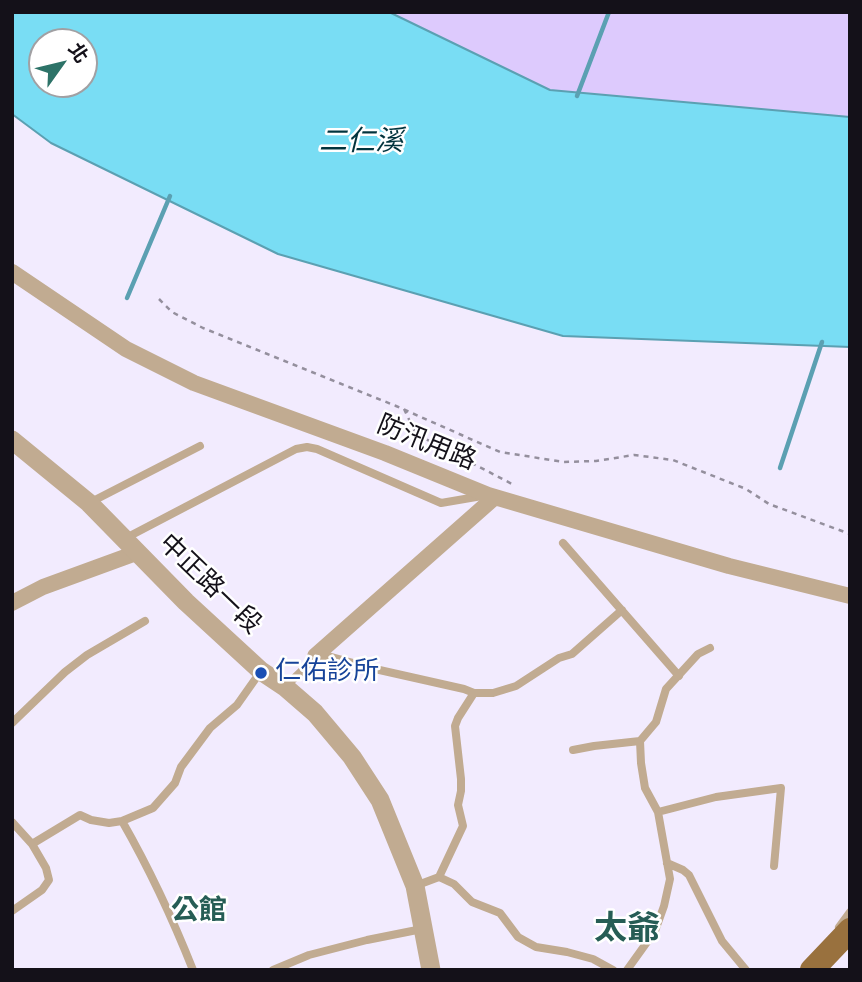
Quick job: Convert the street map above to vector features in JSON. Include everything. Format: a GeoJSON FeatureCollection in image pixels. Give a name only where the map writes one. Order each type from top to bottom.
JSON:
{"type":"FeatureCollection","features":[{"type":"Feature","properties":{"kind":"main road"},"geometry":{"type":"LineString","coordinates":[[811,970],[850,930]]}},
{"type":"Feature","properties":{"kind":"street","name":"防汛用路"},"geometry":{"type":"LineString","coordinates":[[12,272],[126,349],[194,383],[385,453],[491,496],[729,566],[850,596]]}},
{"type":"Feature","properties":{"kind":"street","name":"中正路一段"},"geometry":{"type":"LineString","coordinates":[[12,440],[89,503],[186,602],[261,671],[285,687],[315,713],[352,757],[380,800],[415,886],[431,970]]}},
{"type":"Feature","properties":{"kind":"street"},"geometry":{"type":"LineString","coordinates":[[315,656],[491,496]]}},
{"type":"Feature","properties":{"kind":"street"},"geometry":{"type":"LineString","coordinates":[[12,603],[130,546]]}},
{"type":"Feature","properties":{"kind":"lane"},"geometry":{"type":"LineString","coordinates":[[89,503],[200,446]]}},
{"type":"Feature","properties":{"kind":"lane"},"geometry":{"type":"LineString","coordinates":[[130,546],[296,449],[307,447],[440,503],[491,496]]}},
{"type":"Feature","properties":{"kind":"lane"},"geometry":{"type":"LineString","coordinates":[[562,543],[679,676]]}},
{"type":"Feature","properties":{"kind":"lane"},"geometry":{"type":"LineString","coordinates":[[285,687],[315,656],[328,656],[474,693],[493,693],[516,687],[559,658],[572,654],[622,610]]}},
{"type":"Feature","properties":{"kind":"lane"},"geometry":{"type":"LineString","coordinates":[[12,723],[65,672],[87,655],[145,621]]}},
{"type":"Feature","properties":{"kind":"lane"},"geometry":{"type":"LineString","coordinates":[[627,970],[655,931],[670,879],[658,812],[645,788],[640,741],[656,722],[666,688],[698,654],[710,648]]}},
{"type":"Feature","properties":{"kind":"lane"},"geometry":{"type":"LineString","coordinates":[[32,844],[80,815],[109,823],[122,821],[153,808],[175,783],[181,767],[209,728],[237,705],[261,671]]}},
{"type":"Feature","properties":{"kind":"lane"},"geometry":{"type":"LineString","coordinates":[[415,886],[439,877],[463,826],[458,805],[461,791],[455,726],[474,693]]}},
{"type":"Feature","properties":{"kind":"lane"},"geometry":{"type":"LineString","coordinates":[[573,750],[640,741]]}},
{"type":"Feature","properties":{"kind":"lane"},"geometry":{"type":"LineString","coordinates":[[658,812],[716,797],[781,788],[774,866]]}},
{"type":"Feature","properties":{"kind":"lane"},"geometry":{"type":"LineString","coordinates":[[122,821],[149,867],[193,970]]}},
{"type":"Feature","properties":{"kind":"lane"},"geometry":{"type":"LineString","coordinates":[[12,822],[32,844],[49,880],[42,891],[12,911]]}},
{"type":"Feature","properties":{"kind":"lane"},"geometry":{"type":"LineString","coordinates":[[667,863],[689,875],[722,941],[746,970]]}},
{"type":"Feature","properties":{"kind":"lane"},"geometry":{"type":"LineString","coordinates":[[439,877],[454,884],[472,902],[500,913],[517,937],[536,947],[593,959],[613,970]]}},
{"type":"Feature","properties":{"kind":"lane"},"geometry":{"type":"LineString","coordinates":[[811,970],[850,912]]}},
{"type":"Feature","properties":{"kind":"lane"},"geometry":{"type":"LineString","coordinates":[[273,970],[321,952],[424,929]]}},
{"type":"Feature","properties":{"kind":"path"},"geometry":{"type":"LineString","coordinates":[[159,299],[172,312],[203,328],[404,409],[500,452],[564,462],[596,461],[634,454],[673,460],[746,489],[769,504],[850,534]]}},
{"type":"Feature","properties":{"kind":"path"},"geometry":{"type":"LineString","coordinates":[[404,409],[416,434],[514,485],[513,503]]}},
{"type":"Feature","properties":{"kind":"shaded area"},"geometry":{"type":"Polygon","coordinates":[[[390,12],[850,12],[850,117],[550,90],[390,12]]]}},
{"type":"Feature","properties":{"kind":"water","name":"二仁溪"},"geometry":{"type":"Polygon","coordinates":[[[12,12],[389,12],[550,90],[850,117],[850,347],[563,336],[278,254],[51,143],[12,114],[12,12]]]}},
{"type":"Feature","properties":{"kind":"waterway"},"geometry":{"type":"LineString","coordinates":[[577,96],[609,12]]}},
{"type":"Feature","properties":{"kind":"waterway"},"geometry":{"type":"LineString","coordinates":[[127,298],[170,196]]}},
{"type":"Feature","properties":{"kind":"waterway"},"geometry":{"type":"LineString","coordinates":[[780,468],[822,342]]}},
{"type":"Feature","properties":{"kind":"place","name":"仁佑診所"},"geometry":{"type":"Point","coordinates":[261,673]}},
{"type":"Feature","properties":{"kind":"district","name":"公館"},"geometry":{"type":"Point","coordinates":[199,912]}},
{"type":"Feature","properties":{"kind":"district","name":"太爺"},"geometry":{"type":"Point","coordinates":[627,931]}}]}
